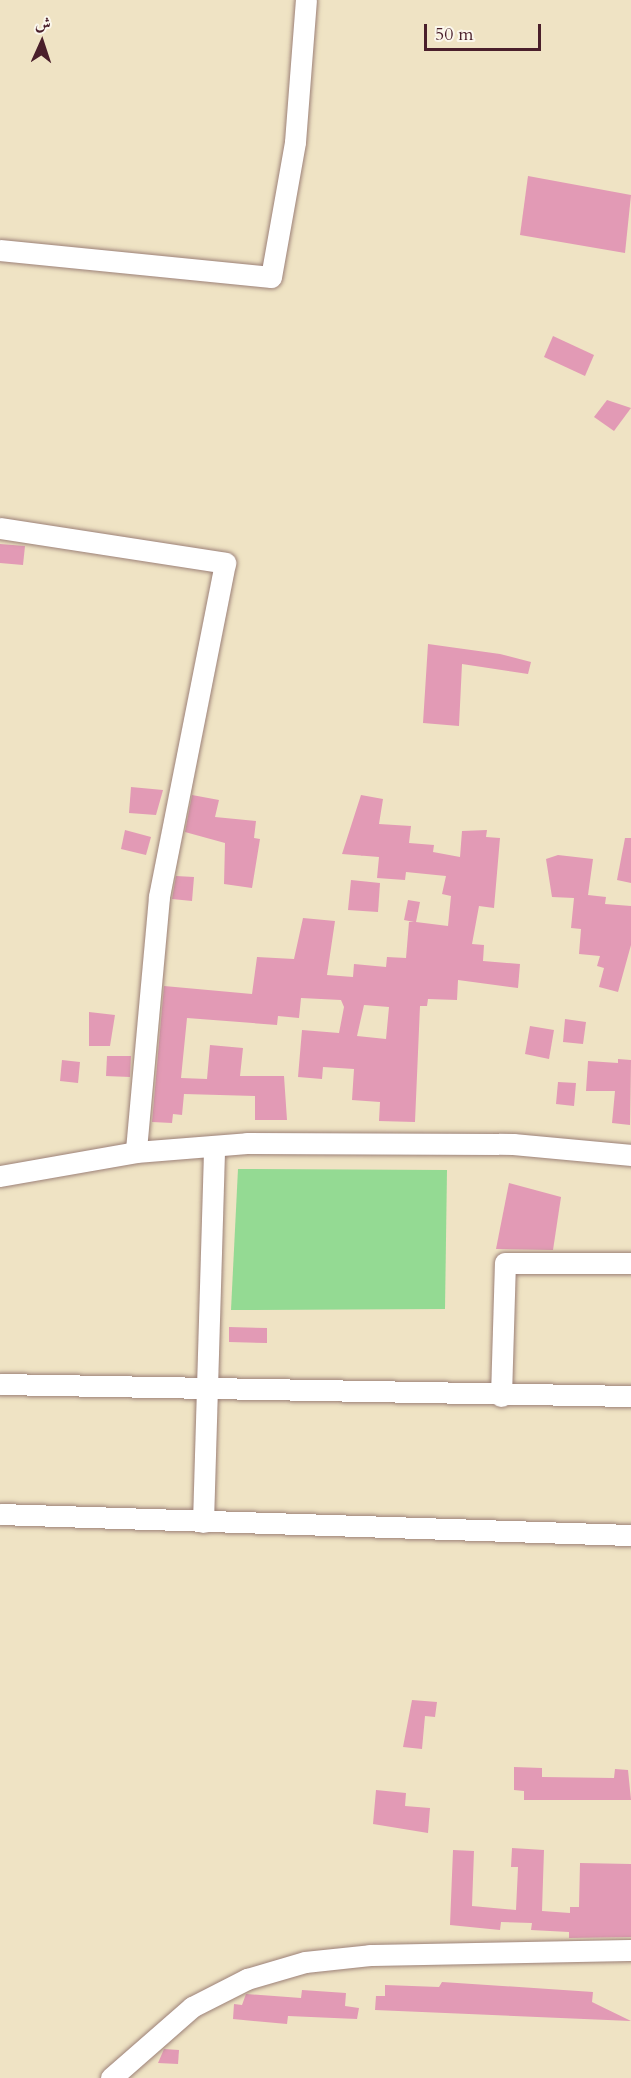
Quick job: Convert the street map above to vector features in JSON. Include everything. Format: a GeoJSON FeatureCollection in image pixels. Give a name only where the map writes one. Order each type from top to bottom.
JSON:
{"type":"FeatureCollection","features":[{"type":"Feature","properties":{"kind":"street"},"geometry":{"type":"LineString","coordinates":[[0,250],[271,277],[296,142],[306,0]]}},
{"type":"Feature","properties":{"kind":"street"},"geometry":{"type":"LineString","coordinates":[[0,528],[225,563],[159,897],[136,1152]]}},
{"type":"Feature","properties":{"kind":"street"},"geometry":{"type":"LineString","coordinates":[[0,1176],[136,1152],[214,1147],[513,1144],[631,1155]]}},
{"type":"Feature","properties":{"kind":"street"},"geometry":{"type":"LineString","coordinates":[[203,1522],[209,1385],[214,1147]]}},
{"type":"Feature","properties":{"kind":"street"},"geometry":{"type":"LineString","coordinates":[[501,1396],[505,1263],[631,1263]]}},
{"type":"Feature","properties":{"kind":"street"},"geometry":{"type":"LineString","coordinates":[[0,1384],[209,1385],[501,1396],[631,1396]]}},
{"type":"Feature","properties":{"kind":"street"},"geometry":{"type":"LineString","coordinates":[[0,1514],[631,1535]]}},
{"type":"Feature","properties":{"kind":"street"},"geometry":{"type":"LineString","coordinates":[[111,2078],[192,2007],[247,1979],[305,1962],[370,1955],[631,1950]]}},
{"type":"Feature","properties":{"kind":"green space"},"geometry":{"type":"Polygon","coordinates":[[[238,1169],[447,1170],[445,1309],[231,1310],[238,1169]]]}},
{"type":"Feature","properties":{"kind":"building"},"geometry":{"type":"Polygon","coordinates":[[[528,176],[631,195],[625,253],[520,235],[528,176]]]}},
{"type":"Feature","properties":{"kind":"building"},"geometry":{"type":"Polygon","coordinates":[[[553,336],[594,355],[585,376],[544,357],[553,336]]]}},
{"type":"Feature","properties":{"kind":"building"},"geometry":{"type":"Polygon","coordinates":[[[607,400],[631,408],[614,431],[594,417],[607,400]]]}},
{"type":"Feature","properties":{"kind":"building"},"geometry":{"type":"Polygon","coordinates":[[[0,544],[25,546],[23,565],[0,563],[0,544]]]}},
{"type":"Feature","properties":{"kind":"building"},"geometry":{"type":"Polygon","coordinates":[[[428,644],[500,654],[531,662],[528,674],[462,664],[459,726],[423,723],[428,644]]]}},
{"type":"Feature","properties":{"kind":"building"},"geometry":{"type":"Polygon","coordinates":[[[131,787],[163,790],[156,815],[129,813],[131,787]]]}},
{"type":"Feature","properties":{"kind":"building"},"geometry":{"type":"Polygon","coordinates":[[[192,795],[219,800],[215,817],[256,821],[254,838],[260,839],[252,888],[224,884],[225,843],[185,832],[192,795]]]}},
{"type":"Feature","properties":{"kind":"building"},"geometry":{"type":"Polygon","coordinates":[[[361,795],[383,799],[379,824],[411,826],[409,843],[434,845],[433,852],[460,857],[462,831],[487,830],[486,837],[500,838],[494,908],[479,906],[472,944],[484,945],[483,961],[520,964],[518,988],[458,980],[457,1000],[428,999],[427,1006],[420,1006],[415,1122],[379,1121],[380,1102],[352,1100],[354,1069],[323,1067],[322,1079],[298,1077],[302,1030],[339,1033],[344,1007],[341,1000],[301,998],[299,1018],[278,1016],[277,1025],[187,1018],[181,1078],[207,1079],[210,1045],[243,1048],[240,1076],[284,1076],[287,1120],[255,1120],[255,1096],[184,1094],[182,1115],[173,1114],[172,1123],[152,1122],[164,986],[252,994],[257,957],[294,959],[303,918],[335,921],[327,975],[353,977],[354,964],[386,967],[387,957],[406,958],[409,922],[414,922],[404,920],[408,900],[420,902],[416,922],[448,926],[451,896],[442,894],[446,876],[406,872],[405,880],[377,878],[379,857],[342,854],[361,795]],[[364,1005],[357,1036],[386,1039],[389,1007],[364,1005]]]}},
{"type":"Feature","properties":{"kind":"building"},"geometry":{"type":"Polygon","coordinates":[[[125,830],[151,837],[146,855],[121,849],[125,830]]]}},
{"type":"Feature","properties":{"kind":"building"},"geometry":{"type":"Polygon","coordinates":[[[625,838],[631,838],[631,883],[617,880],[625,838]]]}},
{"type":"Feature","properties":{"kind":"building"},"geometry":{"type":"Polygon","coordinates":[[[558,855],[593,859],[588,895],[606,897],[605,904],[631,906],[631,945],[618,992],[599,987],[604,968],[597,966],[600,956],[579,954],[581,929],[571,928],[574,898],[552,897],[546,859],[558,855]]]}},
{"type":"Feature","properties":{"kind":"building"},"geometry":{"type":"Polygon","coordinates":[[[176,876],[194,877],[192,901],[172,899],[176,876]]]}},
{"type":"Feature","properties":{"kind":"building"},"geometry":{"type":"Polygon","coordinates":[[[351,880],[380,883],[378,912],[348,910],[351,880]]]}},
{"type":"Feature","properties":{"kind":"building"},"geometry":{"type":"Polygon","coordinates":[[[89,1012],[115,1015],[110,1046],[89,1046],[89,1012]]]}},
{"type":"Feature","properties":{"kind":"building"},"geometry":{"type":"Polygon","coordinates":[[[565,1019],[586,1022],[583,1044],[563,1042],[565,1019]]]}},
{"type":"Feature","properties":{"kind":"building"},"geometry":{"type":"Polygon","coordinates":[[[530,1026],[554,1030],[549,1059],[525,1054],[530,1026]]]}},
{"type":"Feature","properties":{"kind":"building"},"geometry":{"type":"Polygon","coordinates":[[[107,1056],[131,1056],[130,1077],[106,1076],[107,1056]]]}},
{"type":"Feature","properties":{"kind":"building"},"geometry":{"type":"Polygon","coordinates":[[[618,1059],[631,1060],[630,1125],[612,1123],[615,1091],[586,1091],[588,1061],[618,1063],[618,1059]]]}},
{"type":"Feature","properties":{"kind":"building"},"geometry":{"type":"Polygon","coordinates":[[[62,1060],[80,1062],[78,1083],[60,1081],[62,1060]]]}},
{"type":"Feature","properties":{"kind":"building"},"geometry":{"type":"Polygon","coordinates":[[[558,1082],[576,1083],[574,1106],[556,1104],[558,1082]]]}},
{"type":"Feature","properties":{"kind":"building"},"geometry":{"type":"Polygon","coordinates":[[[509,1183],[561,1197],[553,1250],[496,1249],[509,1183]]]}},
{"type":"Feature","properties":{"kind":"building"},"geometry":{"type":"Polygon","coordinates":[[[229,1327],[267,1328],[267,1343],[229,1342],[229,1327]]]}},
{"type":"Feature","properties":{"kind":"building"},"geometry":{"type":"Polygon","coordinates":[[[412,1700],[437,1702],[435,1717],[425,1716],[422,1749],[403,1747],[412,1700]]]}},
{"type":"Feature","properties":{"kind":"building"},"geometry":{"type":"Polygon","coordinates":[[[514,1767],[542,1768],[542,1777],[614,1778],[615,1769],[628,1770],[631,1800],[524,1800],[524,1791],[514,1790],[514,1767]]]}},
{"type":"Feature","properties":{"kind":"building"},"geometry":{"type":"Polygon","coordinates":[[[376,1790],[406,1793],[405,1806],[430,1808],[428,1833],[373,1824],[376,1790]]]}},
{"type":"Feature","properties":{"kind":"building"},"geometry":{"type":"Polygon","coordinates":[[[512,1848],[544,1850],[542,1911],[570,1913],[570,1907],[579,1907],[580,1863],[631,1864],[631,1937],[569,1938],[569,1932],[531,1930],[532,1923],[501,1922],[500,1930],[450,1925],[453,1850],[474,1851],[472,1906],[516,1910],[518,1867],[511,1867],[512,1848]]]}},
{"type":"Feature","properties":{"kind":"building"},"geometry":{"type":"Polygon","coordinates":[[[442,1982],[593,1992],[592,2002],[631,2021],[375,2010],[376,1996],[385,1996],[385,1985],[439,1987],[442,1982]]]}},
{"type":"Feature","properties":{"kind":"building"},"geometry":{"type":"Polygon","coordinates":[[[302,1990],[346,1993],[345,2006],[359,2008],[357,2019],[288,2016],[287,2024],[233,2019],[234,2004],[242,2005],[246,1994],[301,1998],[302,1990]]]}},
{"type":"Feature","properties":{"kind":"building"},"geometry":{"type":"Polygon","coordinates":[[[164,2049],[179,2050],[178,2064],[158,2063],[164,2049]]]}}]}
